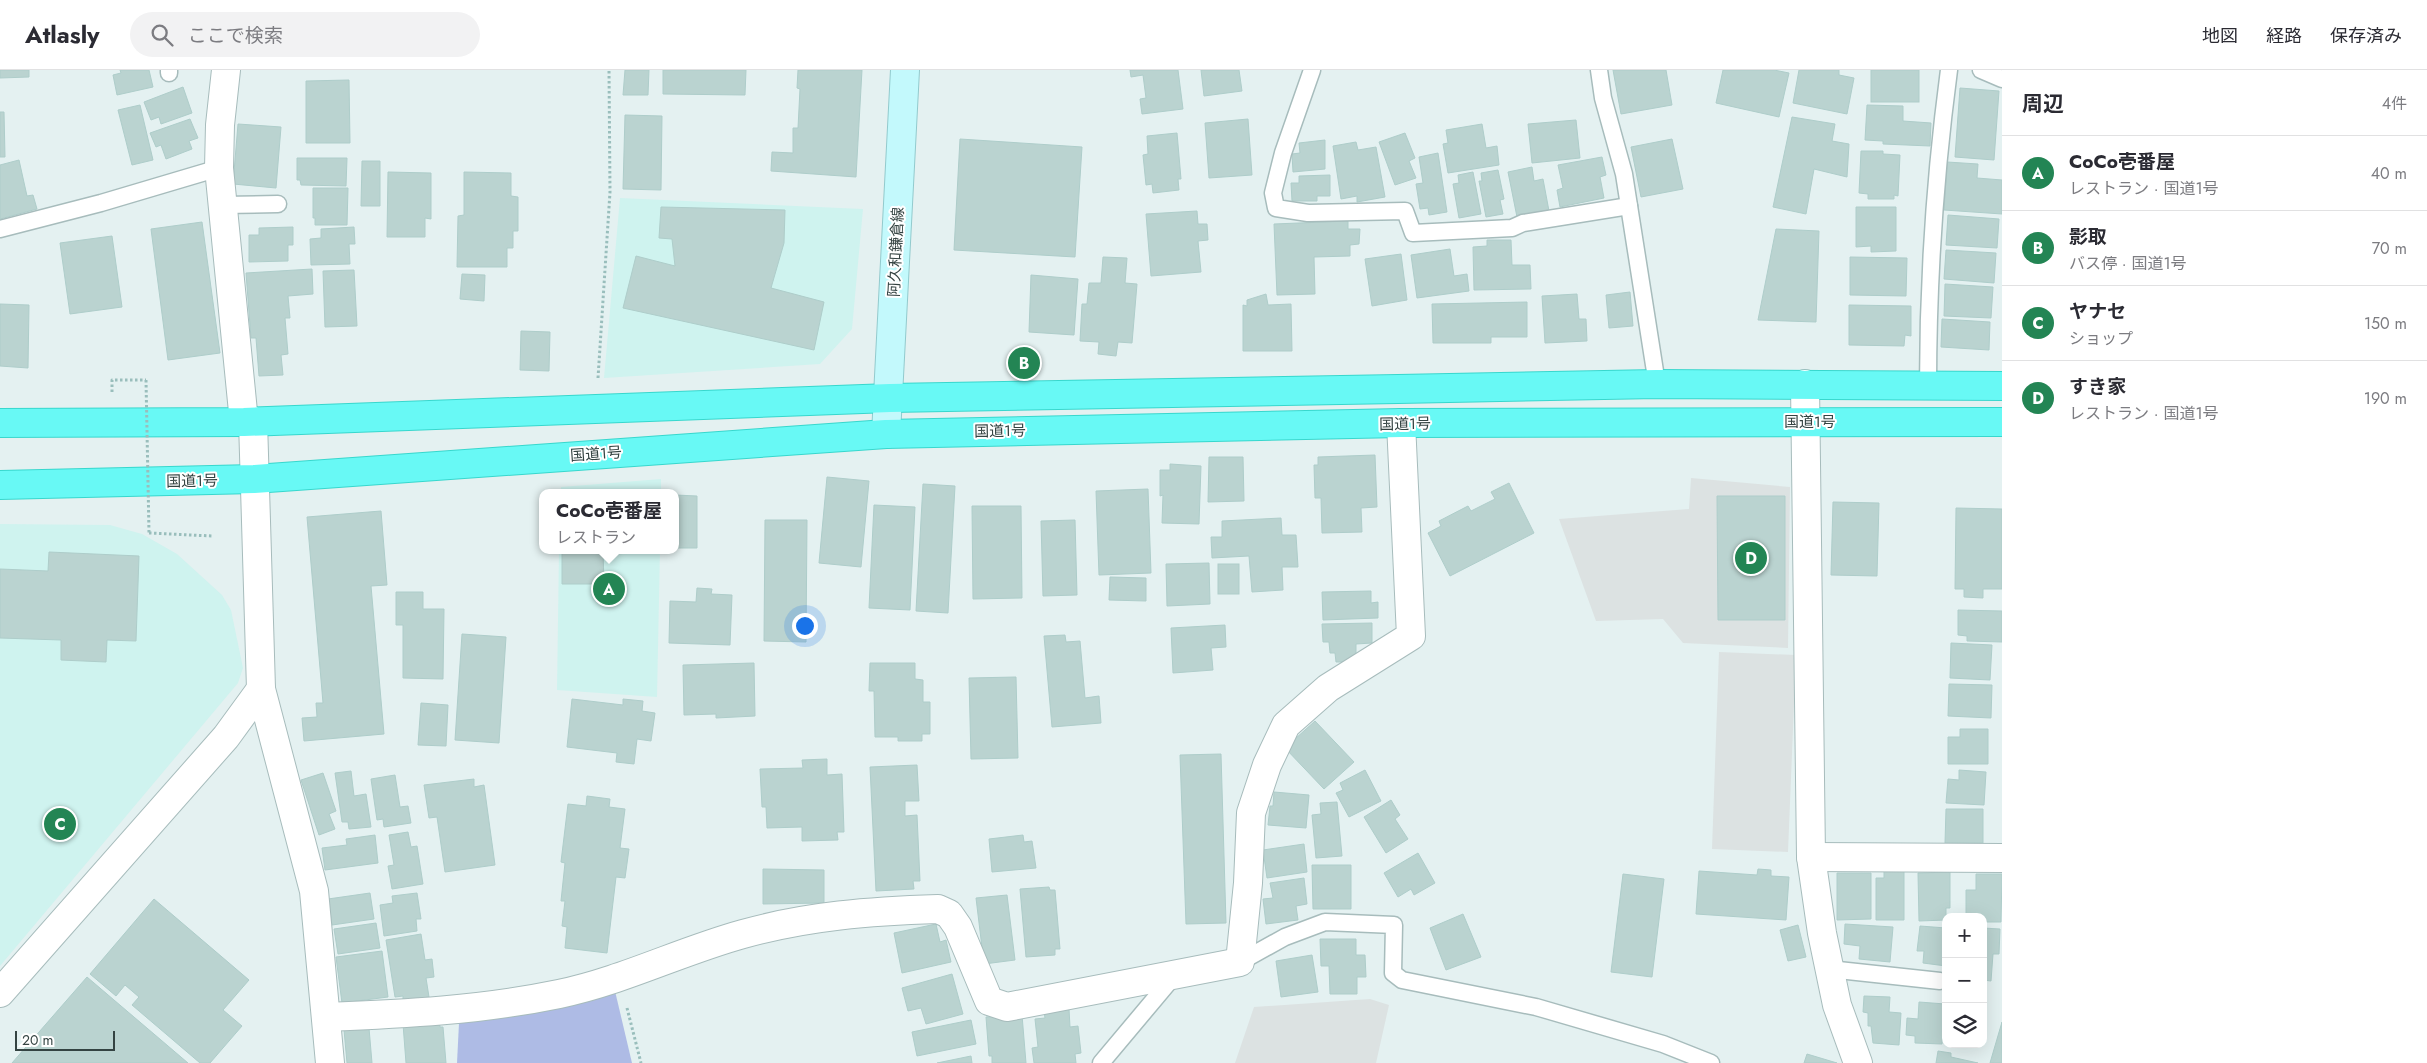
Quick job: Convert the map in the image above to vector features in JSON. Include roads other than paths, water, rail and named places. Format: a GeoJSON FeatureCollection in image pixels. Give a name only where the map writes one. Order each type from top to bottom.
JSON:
{"type":"FeatureCollection","features":[{"type":"Feature","properties":{"kind":"highway"},"geometry":{"type":"LineString","coordinates":[[0,423],[249,421],[890,398],[1658,384],[2002,386]]}},
{"type":"Feature","properties":{"kind":"highway","name":"国道1号"},"geometry":{"type":"LineString","coordinates":[[0,485],[254,479],[886,434],[1402,423],[2002,422]]}},
{"type":"Feature","properties":{"kind":"main road","name":"阿久和鎌倉線"},"geometry":{"type":"LineString","coordinates":[[886,434],[890,398],[905,70]]}},
{"type":"Feature","properties":{"kind":"street"},"geometry":{"type":"LineString","coordinates":[[226,70],[220,125],[219,168],[249,421],[254,479],[261,689],[314,890],[330,1063]]}},
{"type":"Feature","properties":{"kind":"street"},"geometry":{"type":"LineString","coordinates":[[1805,384],[1811,857],[1822,934],[1837,1005],[1858,1063]]}},
{"type":"Feature","properties":{"kind":"street"},"geometry":{"type":"LineString","coordinates":[[326,1017],[437,1013],[560,994],[742,934],[802,920],[864,911],[938,908],[949,914],[958,928],[989,1001],[1007,1007],[1240,962],[1248,883],[1251,813],[1267,765],[1286,725],[1328,688],[1411,636],[1402,423]]}},
{"type":"Feature","properties":{"kind":"street"},"geometry":{"type":"LineString","coordinates":[[0,993],[226,737],[261,689]]}},
{"type":"Feature","properties":{"kind":"street"},"geometry":{"type":"LineString","coordinates":[[1811,857],[2002,858]]}},
{"type":"Feature","properties":{"kind":"lane"},"geometry":{"type":"LineString","coordinates":[[1312,70],[1281,161],[1273,193],[1276,208],[1308,213],[1405,211],[1413,233],[1512,228],[1523,223],[1629,206]]}},
{"type":"Feature","properties":{"kind":"lane"},"geometry":{"type":"LineString","coordinates":[[1599,70],[1603,98],[1624,174],[1658,384]]}},
{"type":"Feature","properties":{"kind":"lane"},"geometry":{"type":"LineString","coordinates":[[1928,386],[1930,255],[1940,139],[1949,70]]}},
{"type":"Feature","properties":{"kind":"lane"},"geometry":{"type":"LineString","coordinates":[[1981,70],[2002,79]]}},
{"type":"Feature","properties":{"kind":"lane"},"geometry":{"type":"LineString","coordinates":[[0,229],[101,203],[219,168]]}},
{"type":"Feature","properties":{"kind":"lane"},"geometry":{"type":"LineString","coordinates":[[222,205],[278,204]]}},
{"type":"Feature","properties":{"kind":"lane"},"geometry":{"type":"LineString","coordinates":[[1240,962],[1285,937],[1325,922],[1394,925],[1393,973],[1402,980],[1536,1006],[1663,1044],[1711,1063]]}},
{"type":"Feature","properties":{"kind":"lane"},"geometry":{"type":"LineString","coordinates":[[1829,969],[1940,981]]}},
{"type":"Feature","properties":{"kind":"lane"},"geometry":{"type":"LineString","coordinates":[[1101,1063],[1174,976]]}},
{"type":"Feature","properties":{"kind":"place","name":"影取"},"geometry":{"type":"Point","coordinates":[1024,363]}},
{"type":"Feature","properties":{"kind":"place","name":"すき家"},"geometry":{"type":"Point","coordinates":[1751,558]}},
{"type":"Feature","properties":{"kind":"place","name":"CoCo壱番屋"},"geometry":{"type":"Point","coordinates":[609,589]}},
{"type":"Feature","properties":{"kind":"place","name":"ヤナセ"},"geometry":{"type":"Point","coordinates":[60,824]}}]}
